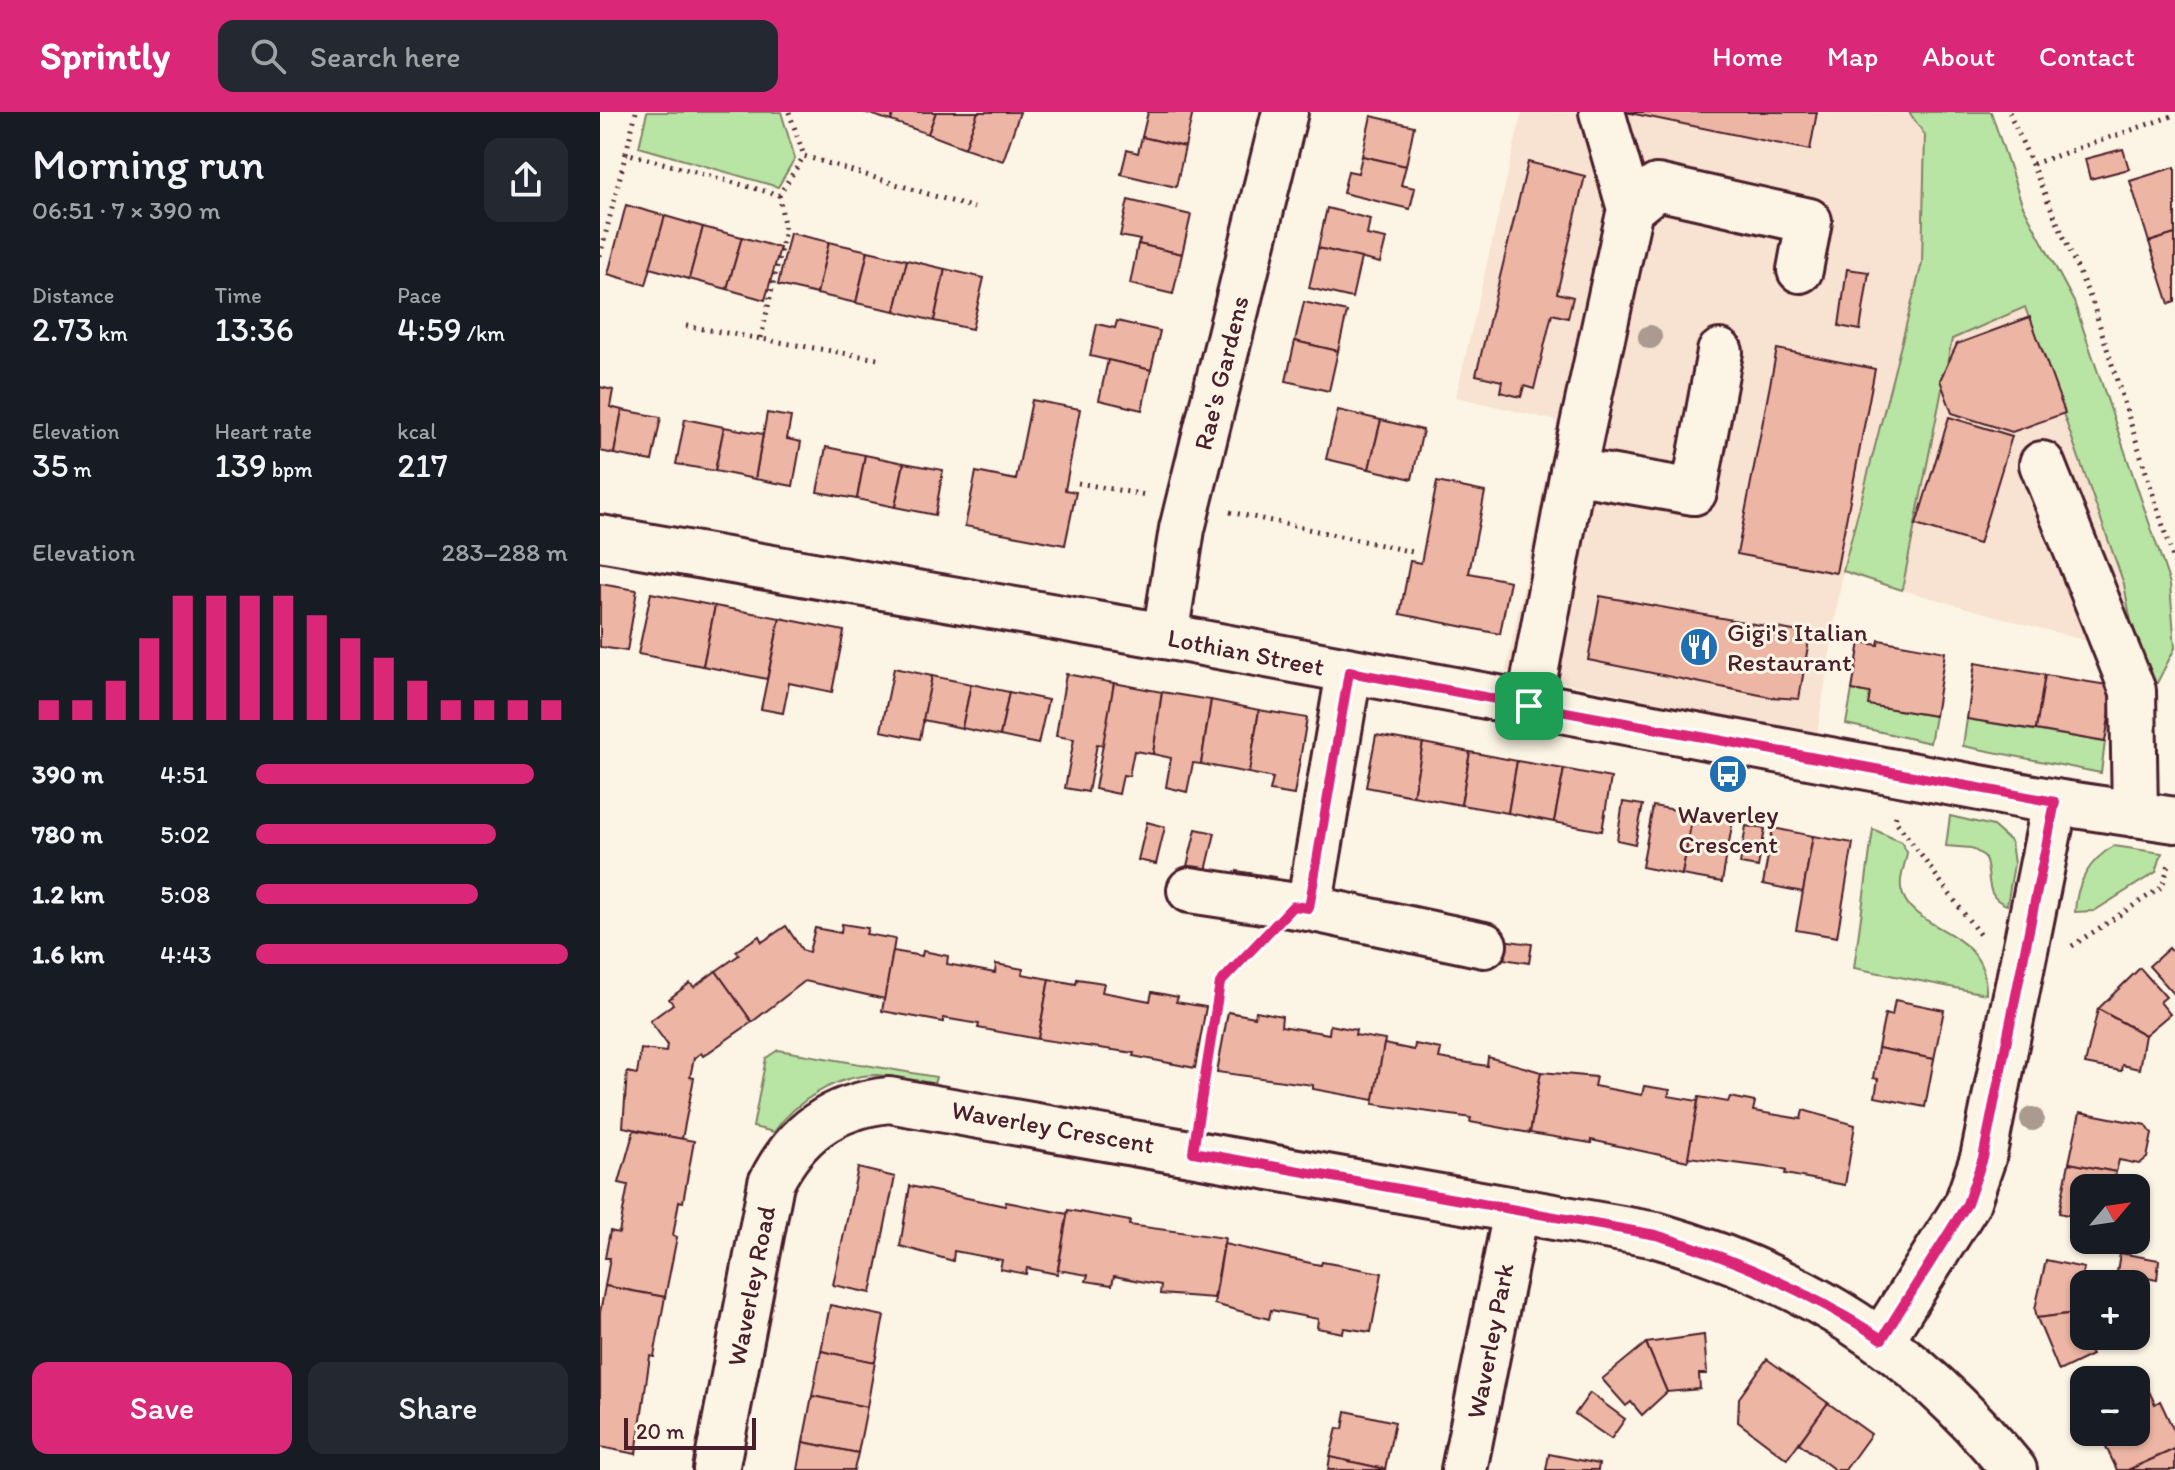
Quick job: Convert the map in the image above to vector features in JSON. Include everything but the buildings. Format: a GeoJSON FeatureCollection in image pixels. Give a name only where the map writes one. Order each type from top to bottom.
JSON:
{"type":"FeatureCollection","features":[{"type":"Feature","properties":{"kind":"street","name":"Rae's Gardens"},"geometry":{"type":"LineString","coordinates":[[1165,636],[1189,502],[1285,112]]}},
{"type":"Feature","properties":{"kind":"street"},"geometry":{"type":"LineString","coordinates":[[1529,706],[1573,471],[1630,209],[1602,112]]}},
{"type":"Feature","properties":{"kind":"street"},"geometry":{"type":"LineString","coordinates":[[1630,209],[1657,187],[1809,221],[1800,270]]}},
{"type":"Feature","properties":{"kind":"street"},"geometry":{"type":"LineString","coordinates":[[1573,471],[1694,492],[1720,352]]}},
{"type":"Feature","properties":{"kind":"street"},"geometry":{"type":"LineString","coordinates":[[2042,464],[2133,691],[2155,817]]}},
{"type":"Feature","properties":{"kind":"street","name":"Lothian Street"},"geometry":{"type":"LineString","coordinates":[[600,538],[1165,636],[1529,706],[2055,802],[2155,817]]}},
{"type":"Feature","properties":{"kind":"street"},"geometry":{"type":"LineString","coordinates":[[1301,907],[1349,672]]}},
{"type":"Feature","properties":{"kind":"street"},"geometry":{"type":"LineString","coordinates":[[1882,1339],[1967,1204],[1983,1158],[2055,802]]}},
{"type":"Feature","properties":{"kind":"street"},"geometry":{"type":"LineString","coordinates":[[1190,890],[1301,907],[1484,945]]}},
{"type":"Feature","properties":{"kind":"street","name":"Waverley Crescent"},"geometry":{"type":"LineString","coordinates":[[821,1120],[865,1102],[912,1101],[1656,1235],[1717,1253],[1775,1277],[1882,1339],[1967,1414],[2014,1470]]}},
{"type":"Feature","properties":{"kind":"street","name":"Waverley Road"},"geometry":{"type":"LineString","coordinates":[[716,1470],[771,1183],[783,1159],[800,1138],[821,1120]]}},
{"type":"Feature","properties":{"kind":"street","name":"Waverley Park"},"geometry":{"type":"LineString","coordinates":[[1464,1470],[1516,1212]]}},
{"type":"Feature","properties":{"kind":"path"},"geometry":{"type":"LineString","coordinates":[[600,256],[636,112]]}},
{"type":"Feature","properties":{"kind":"path"},"geometry":{"type":"LineString","coordinates":[[789,112],[804,156]]}},
{"type":"Feature","properties":{"kind":"path"},"geometry":{"type":"LineString","coordinates":[[2009,112],[2093,304],[2175,564]]}},
{"type":"Feature","properties":{"kind":"path"},"geometry":{"type":"LineString","coordinates":[[2033,164],[2175,115]]}},
{"type":"Feature","properties":{"kind":"path"},"geometry":{"type":"LineString","coordinates":[[626,153],[779,195]]}},
{"type":"Feature","properties":{"kind":"path"},"geometry":{"type":"LineString","coordinates":[[761,338],[785,230],[779,195],[804,156]]}},
{"type":"Feature","properties":{"kind":"path"},"geometry":{"type":"LineString","coordinates":[[804,156],[974,208]]}},
{"type":"Feature","properties":{"kind":"path"},"geometry":{"type":"LineString","coordinates":[[686,326],[878,359]]}},
{"type":"Feature","properties":{"kind":"path"},"geometry":{"type":"LineString","coordinates":[[1078,483],[1189,502],[1413,552]]}},
{"type":"Feature","properties":{"kind":"path"},"geometry":{"type":"LineString","coordinates":[[1193,1152],[1220,983],[1301,907]]}},
{"type":"Feature","properties":{"kind":"shaded area"},"geometry":{"type":"Polygon","coordinates":[[[1522,112],[1909,112],[1925,135],[1922,263],[1843,571],[1817,734],[1506,671],[1557,421],[1456,397],[1522,112]]]}},
{"type":"Feature","properties":{"kind":"shaded area"},"geometry":{"type":"Polygon","coordinates":[[[2025,307],[2124,584],[2137,655],[1902,590],[1952,338],[2025,307]]]}},
{"type":"Feature","properties":{"kind":"green space"},"geometry":{"type":"Polygon","coordinates":[[[647,112],[781,112],[795,158],[778,187],[639,147],[647,112]]]}},
{"type":"Feature","properties":{"kind":"green space"},"geometry":{"type":"Polygon","coordinates":[[[1909,112],[1991,112],[2022,204],[2074,302],[2170,584],[2175,648],[2155,687],[2137,655],[2124,584],[2025,307],[1952,339],[1902,590],[1843,571],[1922,263],[1925,135],[1909,112]]]}},
{"type":"Feature","properties":{"kind":"green space"},"geometry":{"type":"Polygon","coordinates":[[[1852,690],[1870,693],[1869,705],[1935,716],[1930,743],[1846,724],[1852,690]]]}},
{"type":"Feature","properties":{"kind":"green space"},"geometry":{"type":"Polygon","coordinates":[[[1967,719],[2105,742],[2101,773],[1963,746],[1967,719]]]}},
{"type":"Feature","properties":{"kind":"green space"},"geometry":{"type":"Polygon","coordinates":[[[1950,816],[1993,826],[2011,842],[2014,864],[2007,905],[1994,897],[1991,891],[1984,856],[1971,848],[1946,846],[1950,816]]]}},
{"type":"Feature","properties":{"kind":"green space"},"geometry":{"type":"Polygon","coordinates":[[[1873,829],[1901,842],[1907,852],[1901,888],[1907,903],[1918,914],[1962,942],[1975,955],[1983,972],[1986,994],[1854,968],[1873,829]]]}},
{"type":"Feature","properties":{"kind":"green space"},"geometry":{"type":"Polygon","coordinates":[[[2114,846],[2162,853],[2156,872],[2094,911],[2075,912],[2078,892],[2086,874],[2098,858],[2114,846]]]}},
{"type":"Feature","properties":{"kind":"green space"},"geometry":{"type":"Polygon","coordinates":[[[778,1050],[936,1077],[934,1084],[877,1075],[832,1085],[805,1100],[774,1132],[753,1127],[766,1058],[778,1050]]]}},
{"type":"Feature","properties":{"kind":"place","name":"Gigi's Italian Restaurant"},"geometry":{"type":"Point","coordinates":[1699,647]}},
{"type":"Feature","properties":{"kind":"place","name":"Waverley Crescent"},"geometry":{"type":"Point","coordinates":[1728,774]}},
{"type":"Feature","properties":{"kind":"route"},"geometry":{"type":"LineString","coordinates":[[1349,672],[1529,706],[2055,802],[1983,1158],[1967,1204],[1882,1339],[1831,1306],[1775,1277],[1717,1253],[1656,1235],[1193,1152],[1220,983],[1293,906],[1309,908],[1349,672]]}}]}
